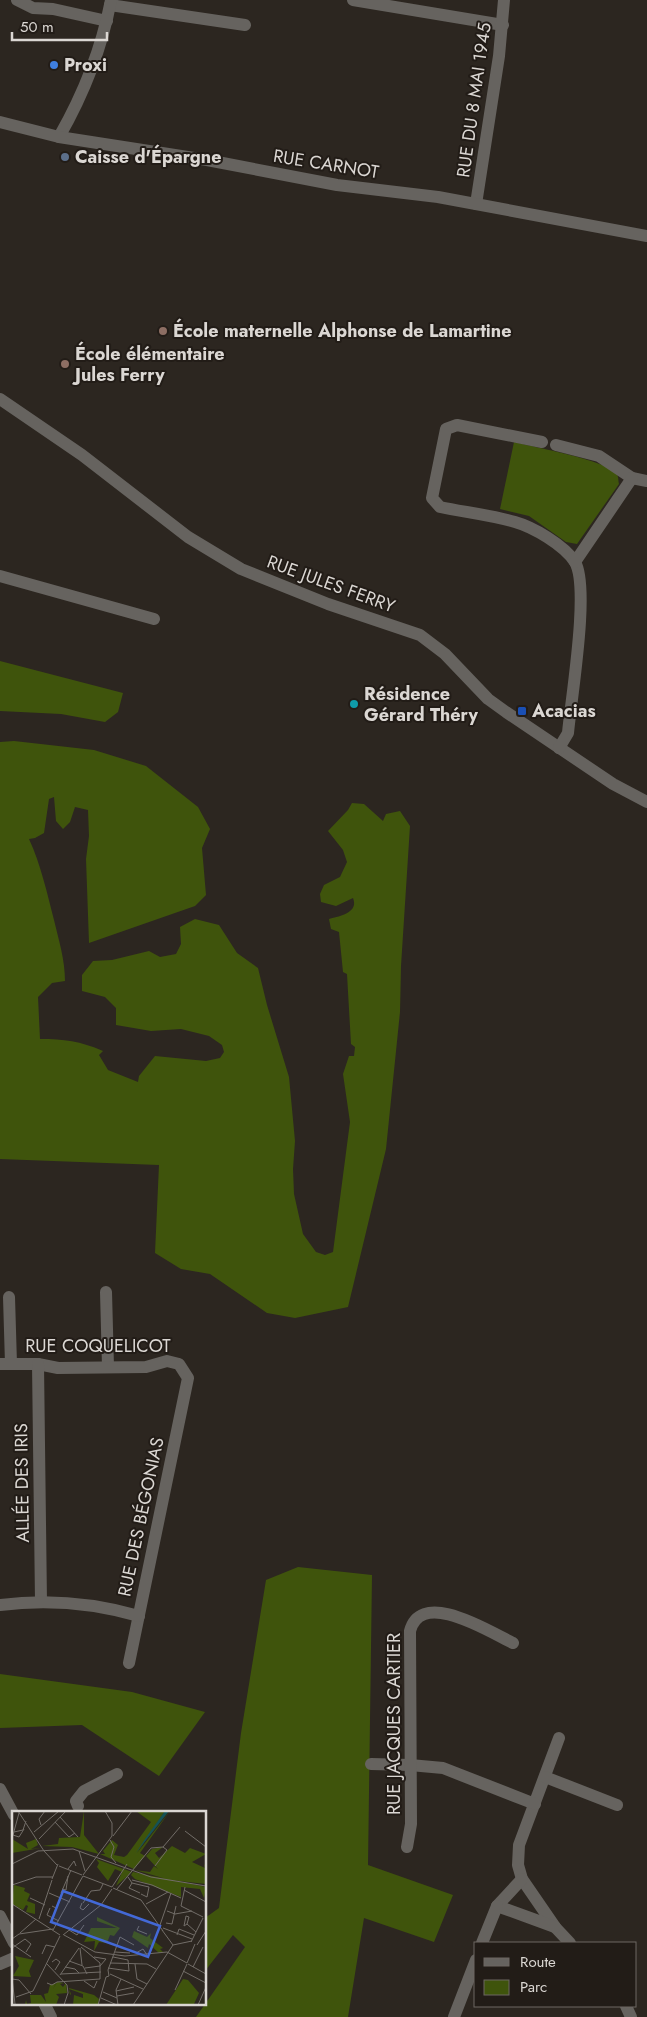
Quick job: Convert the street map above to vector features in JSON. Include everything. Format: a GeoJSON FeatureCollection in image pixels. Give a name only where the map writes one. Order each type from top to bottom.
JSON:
{"type":"FeatureCollection","features":[{"type":"Feature","properties":{"kind":"street"},"geometry":{"type":"LineString","coordinates":[[17,0],[33,8],[53,9],[107,21]]}},
{"type":"Feature","properties":{"kind":"street"},"geometry":{"type":"LineString","coordinates":[[353,0],[503,25]]}},
{"type":"Feature","properties":{"kind":"street","name":"RUE DU 8 MAI 1945"},"geometry":{"type":"LineString","coordinates":[[476,204],[503,25],[504,0]]}},
{"type":"Feature","properties":{"kind":"street"},"geometry":{"type":"LineString","coordinates":[[59,137],[71,116],[105,32],[110,3],[245,25]]}},
{"type":"Feature","properties":{"kind":"street","name":"RUE CARNOT"},"geometry":{"type":"LineString","coordinates":[[0,122],[59,137],[207,160],[337,185],[438,197],[647,236]]}},
{"type":"Feature","properties":{"kind":"street","name":"RUE JULES FERRY"},"geometry":{"type":"LineString","coordinates":[[0,399],[82,455],[188,537],[241,569],[336,607],[420,635],[445,654],[488,699],[613,784],[647,802]]}},
{"type":"Feature","properties":{"kind":"street"},"geometry":{"type":"LineString","coordinates":[[542,442],[457,425],[446,429],[432,498],[440,507],[515,522],[533,529],[560,546],[575,562],[580,579],[580,628],[568,733],[559,748]]}},
{"type":"Feature","properties":{"kind":"street"},"geometry":{"type":"LineString","coordinates":[[556,445],[599,456],[632,478],[647,481]]}},
{"type":"Feature","properties":{"kind":"street"},"geometry":{"type":"LineString","coordinates":[[575,562],[632,478]]}},
{"type":"Feature","properties":{"kind":"street"},"geometry":{"type":"LineString","coordinates":[[0,576],[154,618]]}},
{"type":"Feature","properties":{"kind":"street"},"geometry":{"type":"LineString","coordinates":[[106,1292],[108,1367]]}},
{"type":"Feature","properties":{"kind":"street"},"geometry":{"type":"LineString","coordinates":[[6,1364],[9,1297]]}},
{"type":"Feature","properties":{"kind":"street","name":"RUE COQUELICOT"},"geometry":{"type":"LineString","coordinates":[[6,1364],[38,1364],[58,1368],[146,1367],[167,1361],[179,1364],[188,1378]]}},
{"type":"Feature","properties":{"kind":"street","name":"ALLÉE DES IRIS"},"geometry":{"type":"LineString","coordinates":[[38,1364],[41,1602]]}},
{"type":"Feature","properties":{"kind":"street","name":"RUE DES BÉGONIAS"},"geometry":{"type":"LineString","coordinates":[[129,1663],[188,1378]]}},
{"type":"Feature","properties":{"kind":"street"},"geometry":{"type":"LineString","coordinates":[[0,1605],[41,1602],[116,1609],[139,1616]]}},
{"type":"Feature","properties":{"kind":"street","name":"RUE JACQUES CARTIER"},"geometry":{"type":"LineString","coordinates":[[408,1847],[411,1824],[410,1631],[415,1618],[424,1613],[450,1614],[513,1643]]}},
{"type":"Feature","properties":{"kind":"street"},"geometry":{"type":"LineString","coordinates":[[559,1738],[519,1845],[518,1865],[522,1879],[555,1927],[569,1942]]}},
{"type":"Feature","properties":{"kind":"street"},"geometry":{"type":"LineString","coordinates":[[371,1764],[443,1768],[535,1804]]}},
{"type":"Feature","properties":{"kind":"street"},"geometry":{"type":"LineString","coordinates":[[75,1810],[76,1800],[80,1794],[117,1774]]}},
{"type":"Feature","properties":{"kind":"street"},"geometry":{"type":"LineString","coordinates":[[545,1777],[618,1806]]}},
{"type":"Feature","properties":{"kind":"street"},"geometry":{"type":"LineString","coordinates":[[0,1789],[12,1811]]}},
{"type":"Feature","properties":{"kind":"street"},"geometry":{"type":"LineString","coordinates":[[482,1942],[497,1906],[522,1879]]}},
{"type":"Feature","properties":{"kind":"street"},"geometry":{"type":"LineString","coordinates":[[497,1906],[555,1927]]}},
{"type":"Feature","properties":{"kind":"street"},"geometry":{"type":"LineString","coordinates":[[0,1916],[12,1939]]}},
{"type":"Feature","properties":{"kind":"street"},"geometry":{"type":"LineString","coordinates":[[0,1964],[12,1959]]}},
{"type":"Feature","properties":{"kind":"street"},"geometry":{"type":"LineString","coordinates":[[454,2017],[474,1965]]}},
{"type":"Feature","properties":{"kind":"street"},"geometry":{"type":"LineString","coordinates":[[44,2004],[51,2017]]}},
{"type":"Feature","properties":{"kind":"green space"},"geometry":{"type":"Polygon","coordinates":[[[514,442],[598,463],[617,474],[619,484],[577,544],[566,542],[529,516],[500,509],[514,442]]]}},
{"type":"Feature","properties":{"kind":"green space"},"geometry":{"type":"Polygon","coordinates":[[[0,661],[123,693],[118,712],[105,722],[61,714],[0,711],[0,661]]]}},
{"type":"Feature","properties":{"kind":"green space"},"geometry":{"type":"Polygon","coordinates":[[[14,741],[94,750],[146,766],[198,807],[210,829],[202,848],[206,895],[195,906],[89,943],[86,859],[89,836],[88,810],[75,807],[70,822],[63,829],[56,821],[54,797],[49,799],[44,833],[29,839],[40,869],[54,920],[63,958],[65,981],[52,983],[38,997],[40,1039],[72,1041],[103,1051],[99,1055],[108,1070],[138,1082],[139,1076],[155,1056],[206,1061],[220,1058],[224,1052],[222,1045],[209,1036],[181,1029],[151,1031],[116,1025],[116,1008],[105,997],[82,991],[82,975],[93,961],[112,960],[149,951],[160,957],[176,954],[181,944],[180,927],[195,919],[219,925],[237,953],[258,968],[289,1077],[295,1141],[294,1194],[303,1234],[316,1252],[325,1255],[333,1252],[350,1122],[343,1074],[349,1056],[354,1056],[355,1047],[351,1044],[347,974],[343,972],[339,932],[331,929],[329,919],[347,913],[351,910],[354,903],[353,898],[336,906],[321,902],[320,894],[324,885],[340,877],[347,862],[343,850],[328,831],[348,810],[352,803],[364,804],[383,821],[386,814],[400,811],[410,826],[400,1012],[386,1149],[348,1307],[295,1318],[267,1313],[210,1274],[181,1269],[155,1253],[159,1165],[0,1159],[0,742],[14,741]]]}},
{"type":"Feature","properties":{"kind":"green space"},"geometry":{"type":"Polygon","coordinates":[[[298,1567],[372,1575],[368,1865],[453,1895],[434,1942],[364,1918],[348,2017],[196,2017],[245,1947],[233,1935],[206,1970],[206,1917],[219,1908],[241,1733],[266,1580],[298,1567]]]}},
{"type":"Feature","properties":{"kind":"green space"},"geometry":{"type":"Polygon","coordinates":[[[0,1674],[132,1692],[205,1712],[159,1776],[82,1725],[0,1728],[0,1674]]]}},
{"type":"Feature","properties":{"kind":"place","name":"Proxi"},"geometry":{"type":"Point","coordinates":[54,65]}},
{"type":"Feature","properties":{"kind":"place","name":"Caisse d'Épargne"},"geometry":{"type":"Point","coordinates":[65,157]}},
{"type":"Feature","properties":{"kind":"place","name":"École maternelle Alphonse de Lamartine"},"geometry":{"type":"Point","coordinates":[163,331]}},
{"type":"Feature","properties":{"kind":"place","name":"École élémentaire Jules Ferry"},"geometry":{"type":"Point","coordinates":[65,364]}},
{"type":"Feature","properties":{"kind":"place","name":"Résidence Gérard Théry"},"geometry":{"type":"Point","coordinates":[354,704]}},
{"type":"Feature","properties":{"kind":"place","name":"Acacias"},"geometry":{"type":"Point","coordinates":[522,711]}}]}
